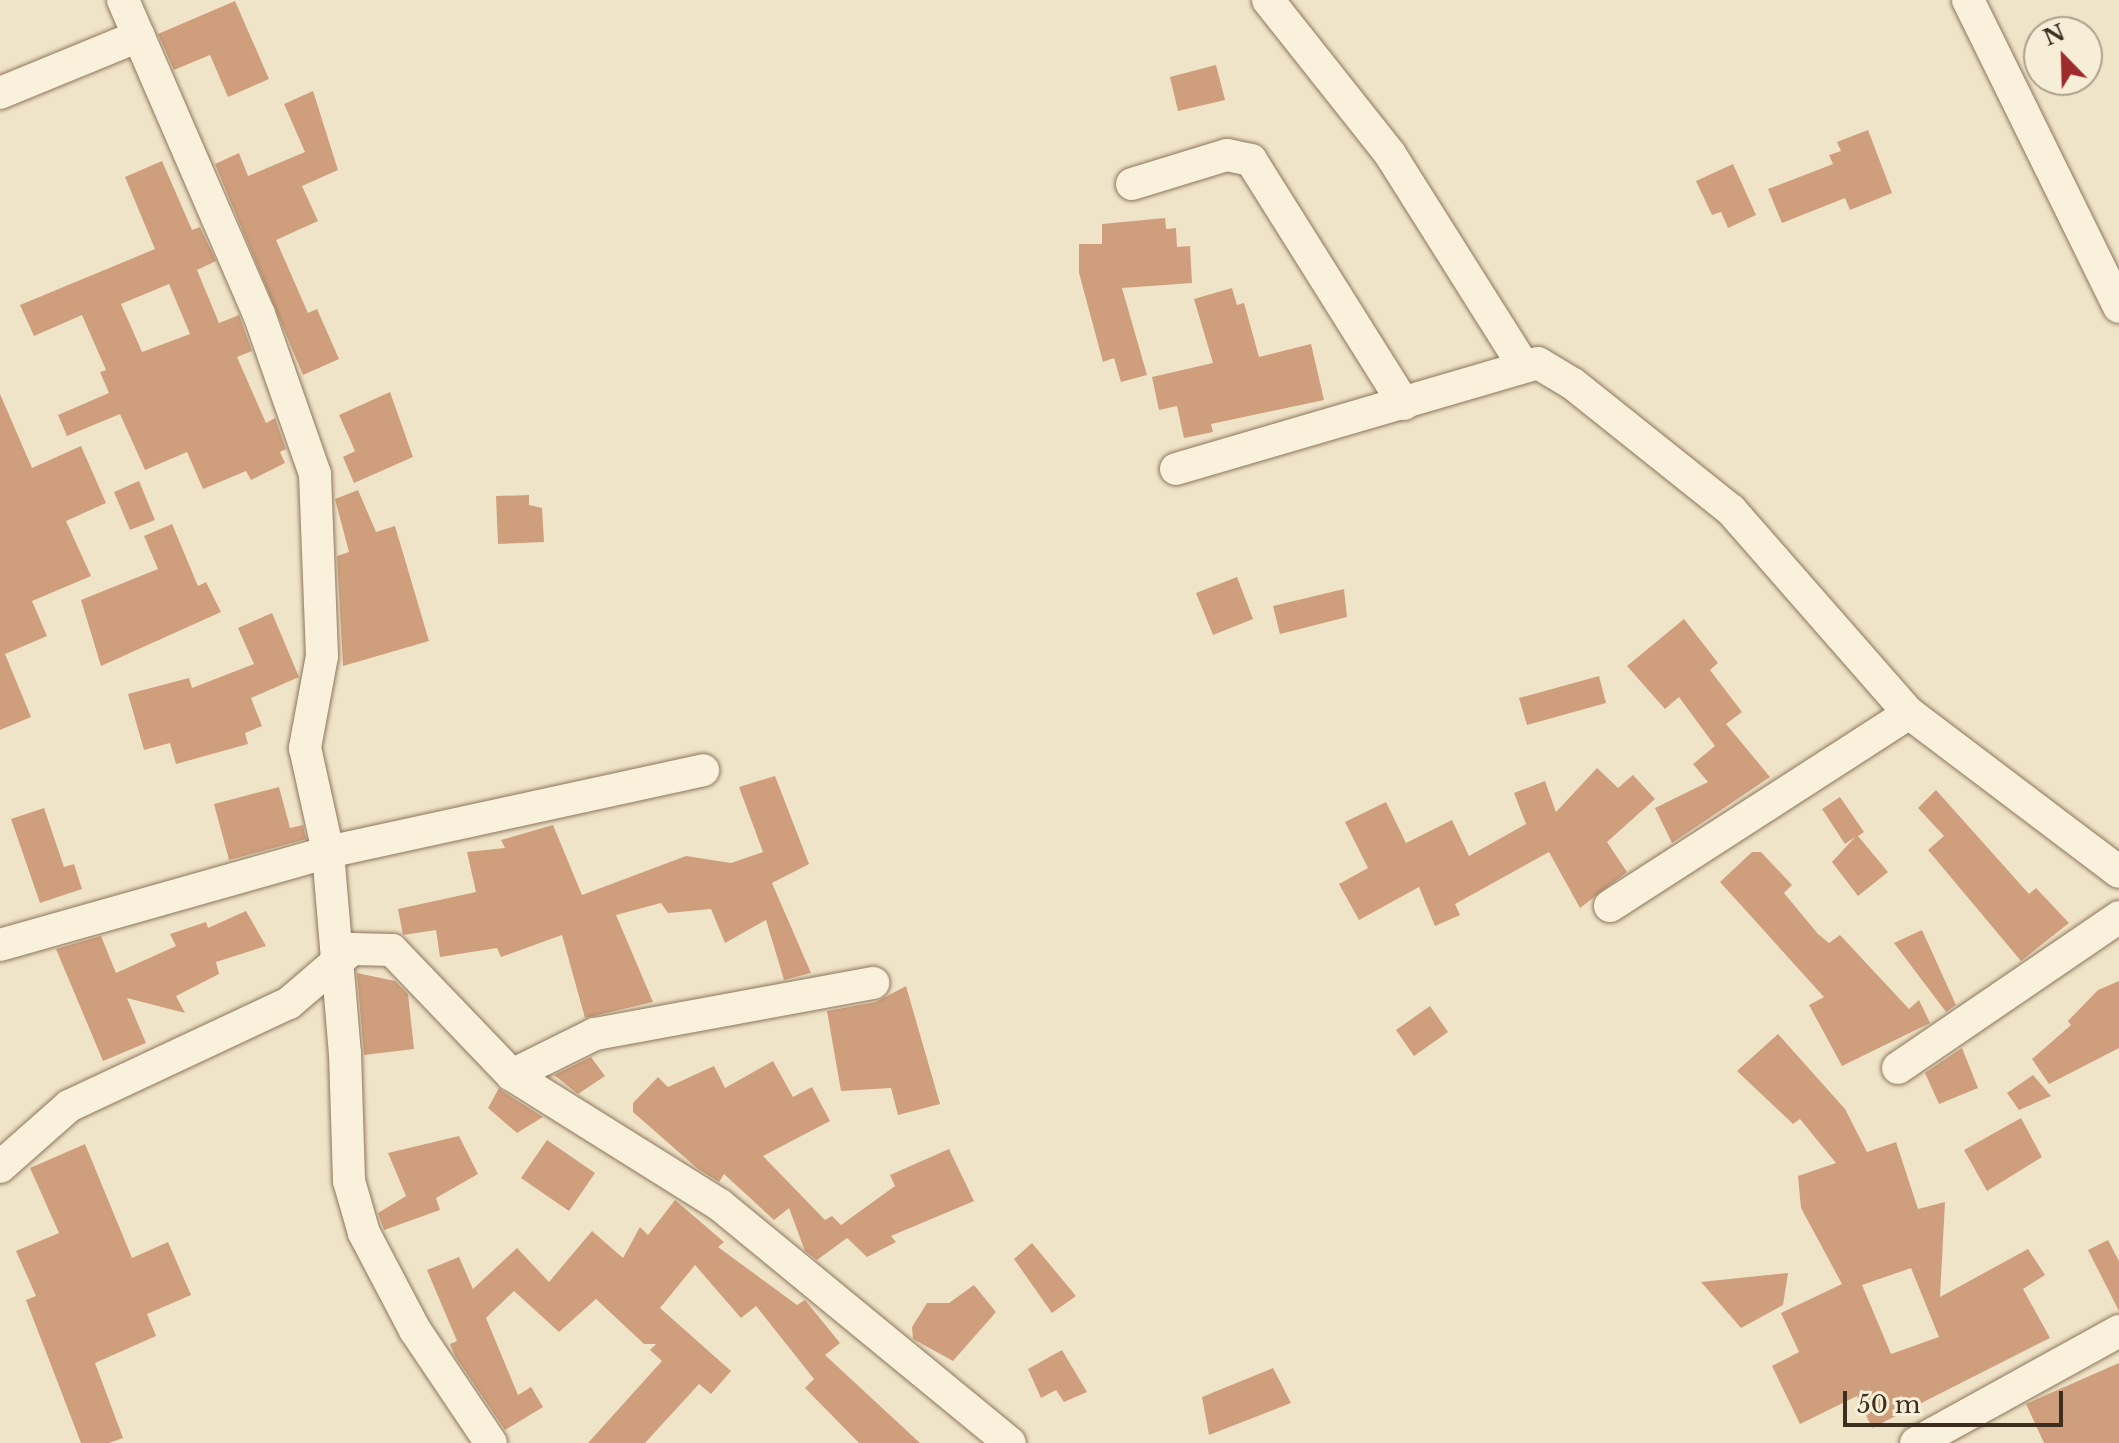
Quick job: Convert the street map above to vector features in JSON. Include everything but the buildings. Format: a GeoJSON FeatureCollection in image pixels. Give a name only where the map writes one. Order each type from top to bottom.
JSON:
{"type":"FeatureCollection","features":[{"type":"Feature","properties":{"kind":"street"},"geometry":{"type":"LineString","coordinates":[[123,0],[259,314],[315,474],[322,656],[305,748],[328,852],[349,1181],[364,1233],[415,1330],[491,1443]]}},
{"type":"Feature","properties":{"kind":"street"},"geometry":{"type":"LineString","coordinates":[[1268,0],[1390,154],[1523,365]]}},
{"type":"Feature","properties":{"kind":"street"},"geometry":{"type":"LineString","coordinates":[[1968,0],[2119,307]]}},
{"type":"Feature","properties":{"kind":"street"},"geometry":{"type":"LineString","coordinates":[[0,93],[139,36]]}},
{"type":"Feature","properties":{"kind":"street"},"geometry":{"type":"LineString","coordinates":[[1132,184],[1227,155],[1251,160],[1404,404]]}},
{"type":"Feature","properties":{"kind":"street"},"geometry":{"type":"LineString","coordinates":[[1176,469],[1404,404],[1523,365],[1554,371],[1731,510],[1909,713],[2119,872]]}},
{"type":"Feature","properties":{"kind":"street"},"geometry":{"type":"LineString","coordinates":[[1610,906],[1909,713]]}},
{"type":"Feature","properties":{"kind":"street"},"geometry":{"type":"LineString","coordinates":[[0,945],[328,852],[703,770]]}},
{"type":"Feature","properties":{"kind":"street"},"geometry":{"type":"LineString","coordinates":[[1898,1068],[2119,917]]}},
{"type":"Feature","properties":{"kind":"street"},"geometry":{"type":"LineString","coordinates":[[0,1167],[69,1106],[289,1003],[337,958],[371,945],[392,950],[512,1075],[720,1205],[1010,1443]]}},
{"type":"Feature","properties":{"kind":"street"},"geometry":{"type":"LineString","coordinates":[[512,1075],[595,1034],[873,983]]}},
{"type":"Feature","properties":{"kind":"street"},"geometry":{"type":"LineString","coordinates":[[1916,1443],[2119,1331]]}}]}
